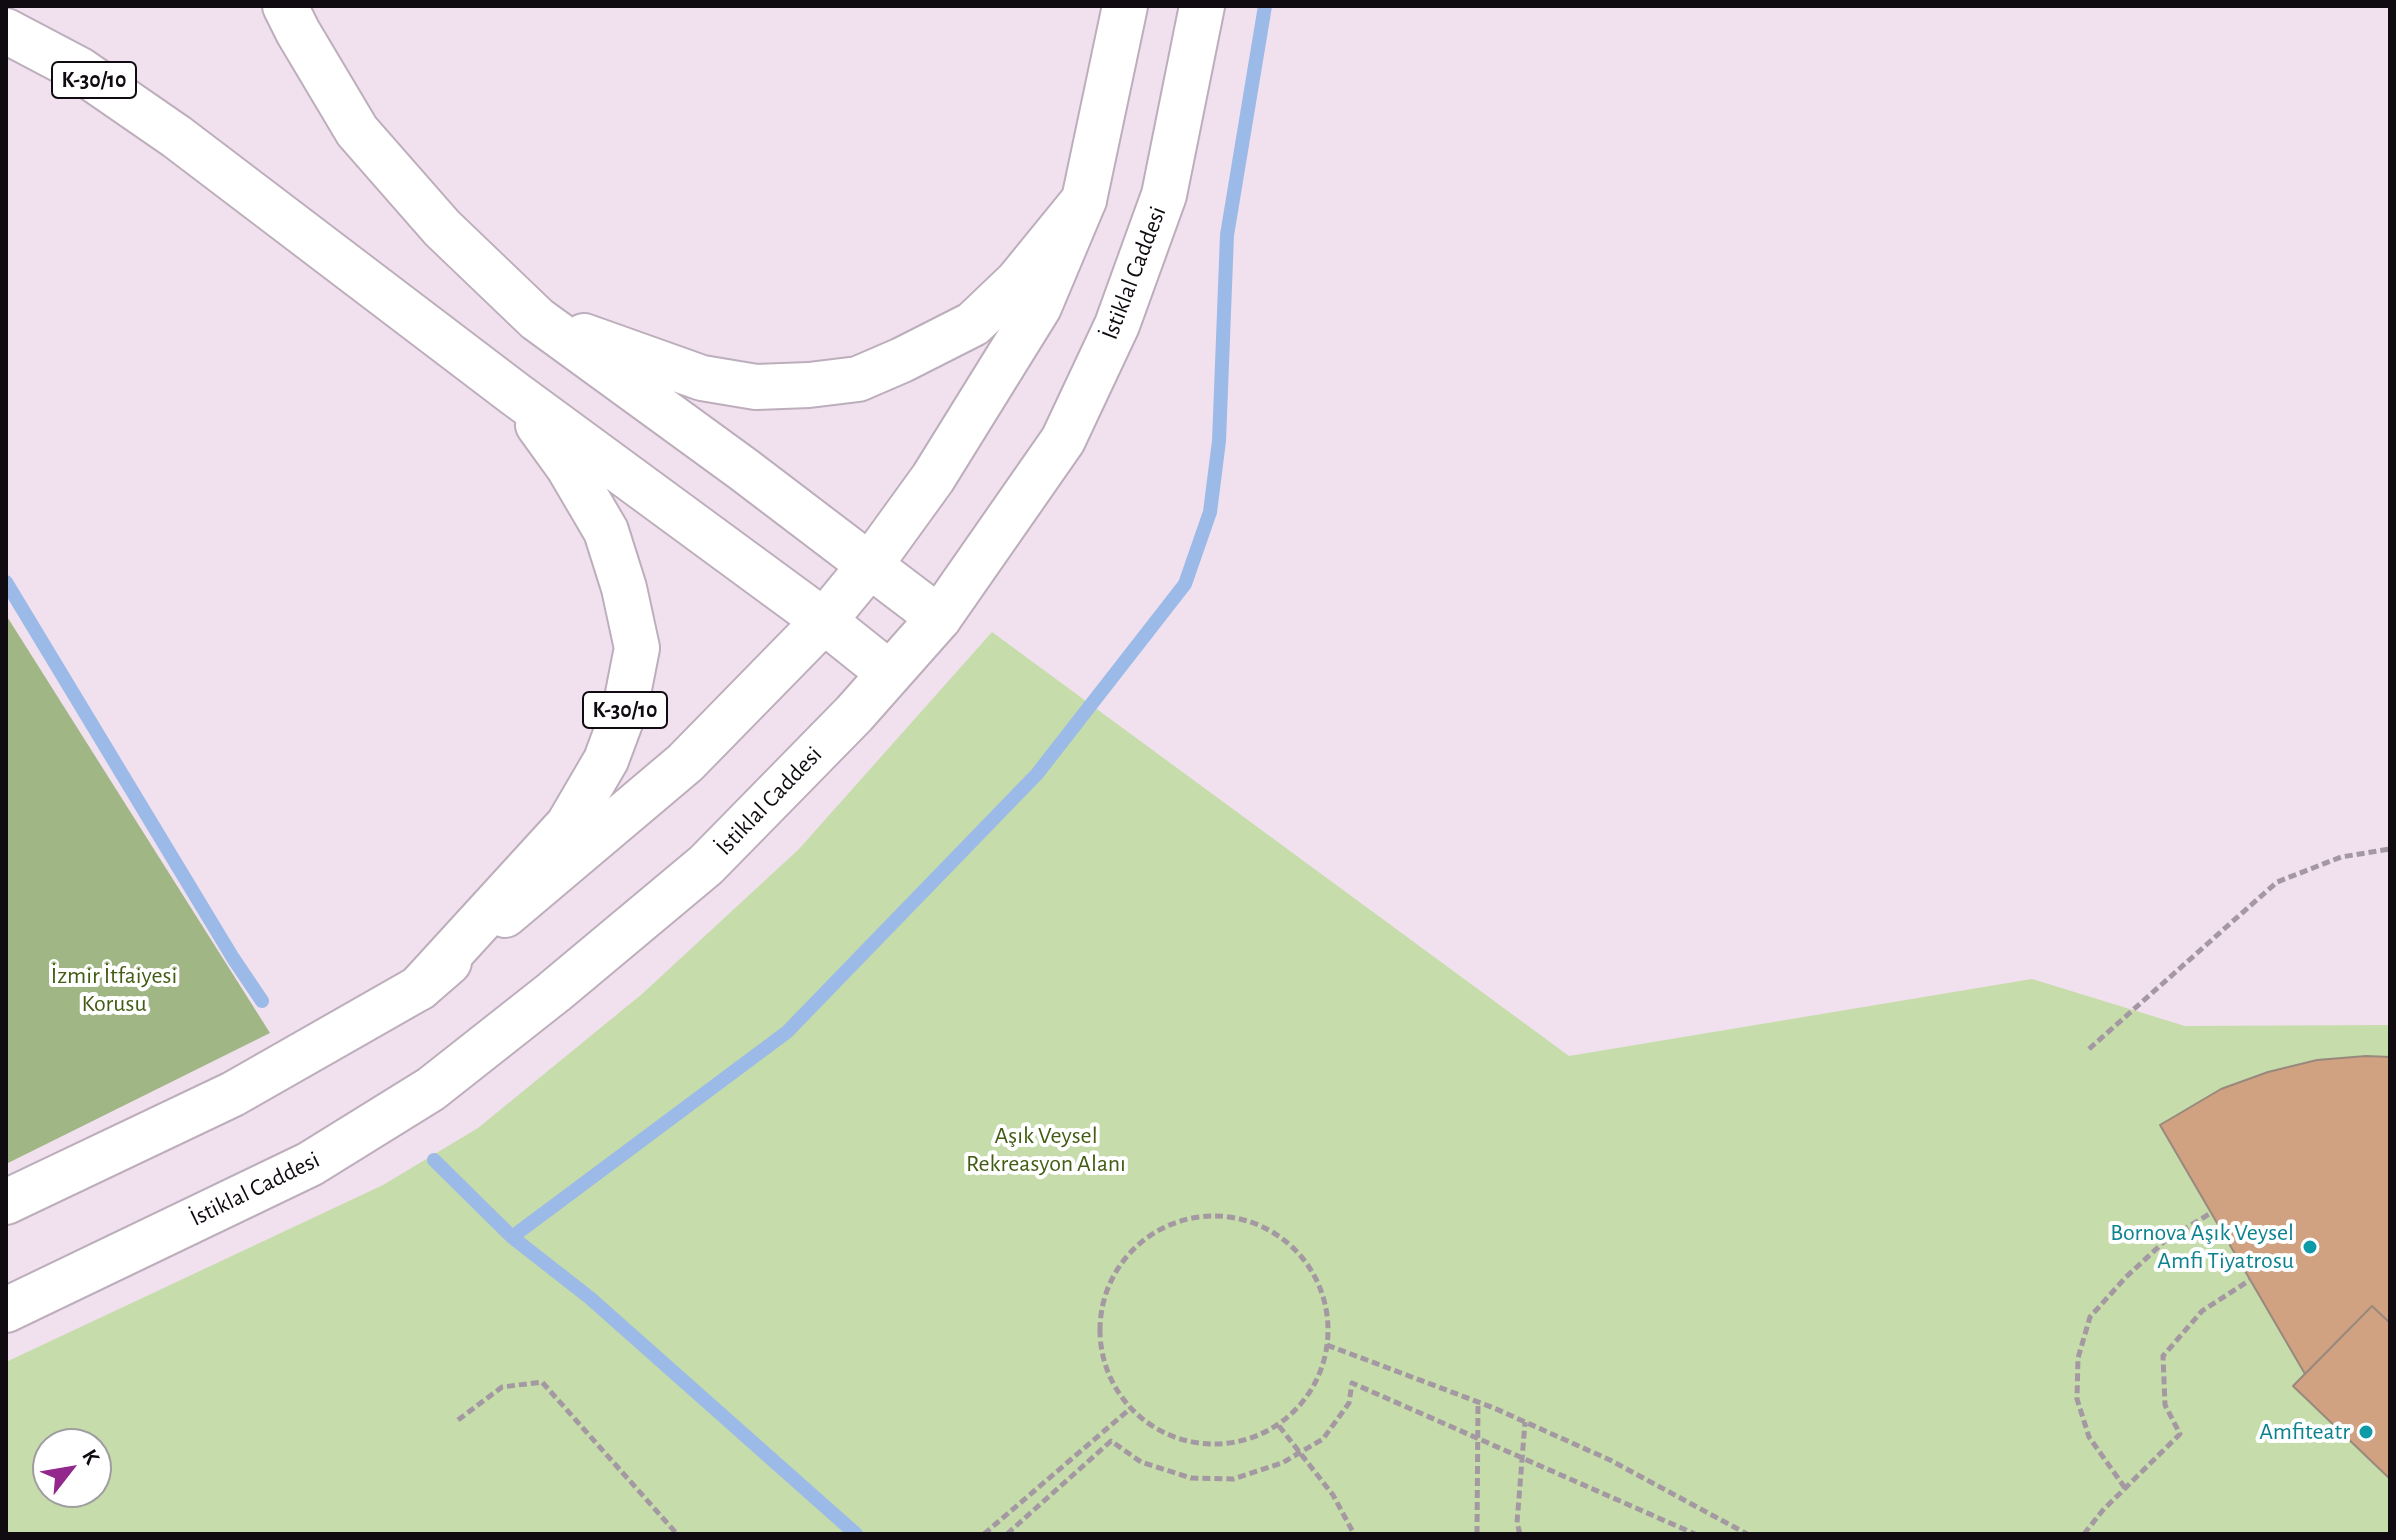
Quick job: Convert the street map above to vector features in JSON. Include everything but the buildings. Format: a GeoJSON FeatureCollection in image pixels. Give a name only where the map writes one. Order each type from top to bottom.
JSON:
{"type":"FeatureCollection","features":[{"type":"Feature","properties":{"kind":"main road"},"geometry":{"type":"LineString","coordinates":[[285,6],[357,131],[442,228],[537,319],[743,469],[939,618]]}},
{"type":"Feature","properties":{"kind":"main road"},"geometry":{"type":"LineString","coordinates":[[6,1202],[233,1094],[419,988],[685,763],[824,621],[870,565],[933,478],[1039,307],[1084,200],[1125,6]]}},
{"type":"Feature","properties":{"kind":"main road","name":"İstiklal Caddesi"},"geometry":{"type":"LineString","coordinates":[[6,1310],[310,1164],[431,1089],[554,992],[706,865],[854,714],[939,618],[1063,440],[1117,325],[1164,195],[1202,6]]}},
{"type":"Feature","properties":{"kind":"main road","name":"K-30/10"},"geometry":{"type":"LineString","coordinates":[[6,31],[80,70],[177,137],[515,394],[824,621]]}},
{"type":"Feature","properties":{"kind":"main road"},"geometry":{"type":"LineString","coordinates":[[537,319],[702,378],[756,387],[858,379],[973,324],[1018,281],[1084,200]]}},
{"type":"Feature","properties":{"kind":"main road","name":"K-30/10"},"geometry":{"type":"LineString","coordinates":[[419,988],[568,825],[606,760],[625,709],[637,648],[624,588],[606,531],[569,468],[515,394]]}},
{"type":"Feature","properties":{"kind":"main road"},"geometry":{"type":"LineString","coordinates":[[824,621],[889,673]]}},
{"type":"Feature","properties":{"kind":"path"},"geometry":{"type":"LineString","coordinates":[[2089,1049],[2277,882],[2341,857],[2390,849]]}},
{"type":"Feature","properties":{"kind":"path"},"geometry":{"type":"LineString","coordinates":[[2125,1488],[2089,1437],[2077,1399],[2078,1358],[2090,1317],[2126,1277],[2166,1240],[2211,1213]]}},
{"type":"Feature","properties":{"kind":"path"},"geometry":{"type":"LineString","coordinates":[[1204,1215],[1242,1219],[1277,1234],[1306,1260],[1324,1294],[1330,1331],[1327,1345],[1323,1368],[1306,1400],[1279,1426],[1245,1442],[1208,1446],[1172,1437],[1140,1418],[1131,1408],[1115,1388],[1102,1353],[1100,1314],[1112,1277],[1135,1247],[1167,1225],[1204,1215]]}},
{"type":"Feature","properties":{"kind":"path"},"geometry":{"type":"LineString","coordinates":[[2084,1534],[2103,1510],[2180,1434],[2165,1405],[2163,1356],[2202,1311],[2250,1280]]}},
{"type":"Feature","properties":{"kind":"path"},"geometry":{"type":"LineString","coordinates":[[1327,1345],[1478,1402],[1610,1460],[1747,1534]]}},
{"type":"Feature","properties":{"kind":"path"},"geometry":{"type":"LineString","coordinates":[[458,1420],[502,1387],[542,1382],[677,1534]]}},
{"type":"Feature","properties":{"kind":"path"},"geometry":{"type":"LineString","coordinates":[[1007,1534],[1111,1441],[1141,1462],[1191,1478],[1233,1479],[1282,1463],[1323,1439],[1349,1403],[1352,1383],[1695,1534]]}},
{"type":"Feature","properties":{"kind":"path"},"geometry":{"type":"LineString","coordinates":[[1477,1534],[1478,1402]]}},
{"type":"Feature","properties":{"kind":"path"},"geometry":{"type":"LineString","coordinates":[[984,1534],[1131,1408]]}},
{"type":"Feature","properties":{"kind":"path"},"geometry":{"type":"LineString","coordinates":[[1520,1534],[1517,1523],[1525,1422]]}},
{"type":"Feature","properties":{"kind":"path"},"geometry":{"type":"LineString","coordinates":[[1279,1426],[1333,1495],[1354,1534]]}},
{"type":"Feature","properties":{"kind":"green space","name":"İzmir İtfaiyesi Korusu"},"geometry":{"type":"Polygon","coordinates":[[[6,615],[270,1033],[6,1164],[6,615]]]}},
{"type":"Feature","properties":{"kind":"green space","name":"Aşık Veysel Rekreasyon Alanı"},"geometry":{"type":"Polygon","coordinates":[[[992,632],[1569,1056],[2032,979],[2185,1026],[2390,1025],[2390,1534],[6,1534],[6,1362],[383,1185],[478,1128],[642,994],[799,849],[992,632]]]}},
{"type":"Feature","properties":{"kind":"waterway"},"geometry":{"type":"LineString","coordinates":[[512,1237],[787,1032],[1037,774],[1185,584],[1210,512],[1219,441],[1227,235],[1265,6]]}},
{"type":"Feature","properties":{"kind":"waterway"},"geometry":{"type":"LineString","coordinates":[[6,582],[262,1001]]}},
{"type":"Feature","properties":{"kind":"waterway"},"geometry":{"type":"LineString","coordinates":[[434,1160],[512,1237],[590,1298],[856,1534]]}},
{"type":"Feature","properties":{"kind":"place","name":"Bornova Aşık Veysel Amfi Tiyatrosu"},"geometry":{"type":"Point","coordinates":[2310,1247]}},
{"type":"Feature","properties":{"kind":"place","name":"Amfiteatr"},"geometry":{"type":"Point","coordinates":[2366,1432]}}]}
